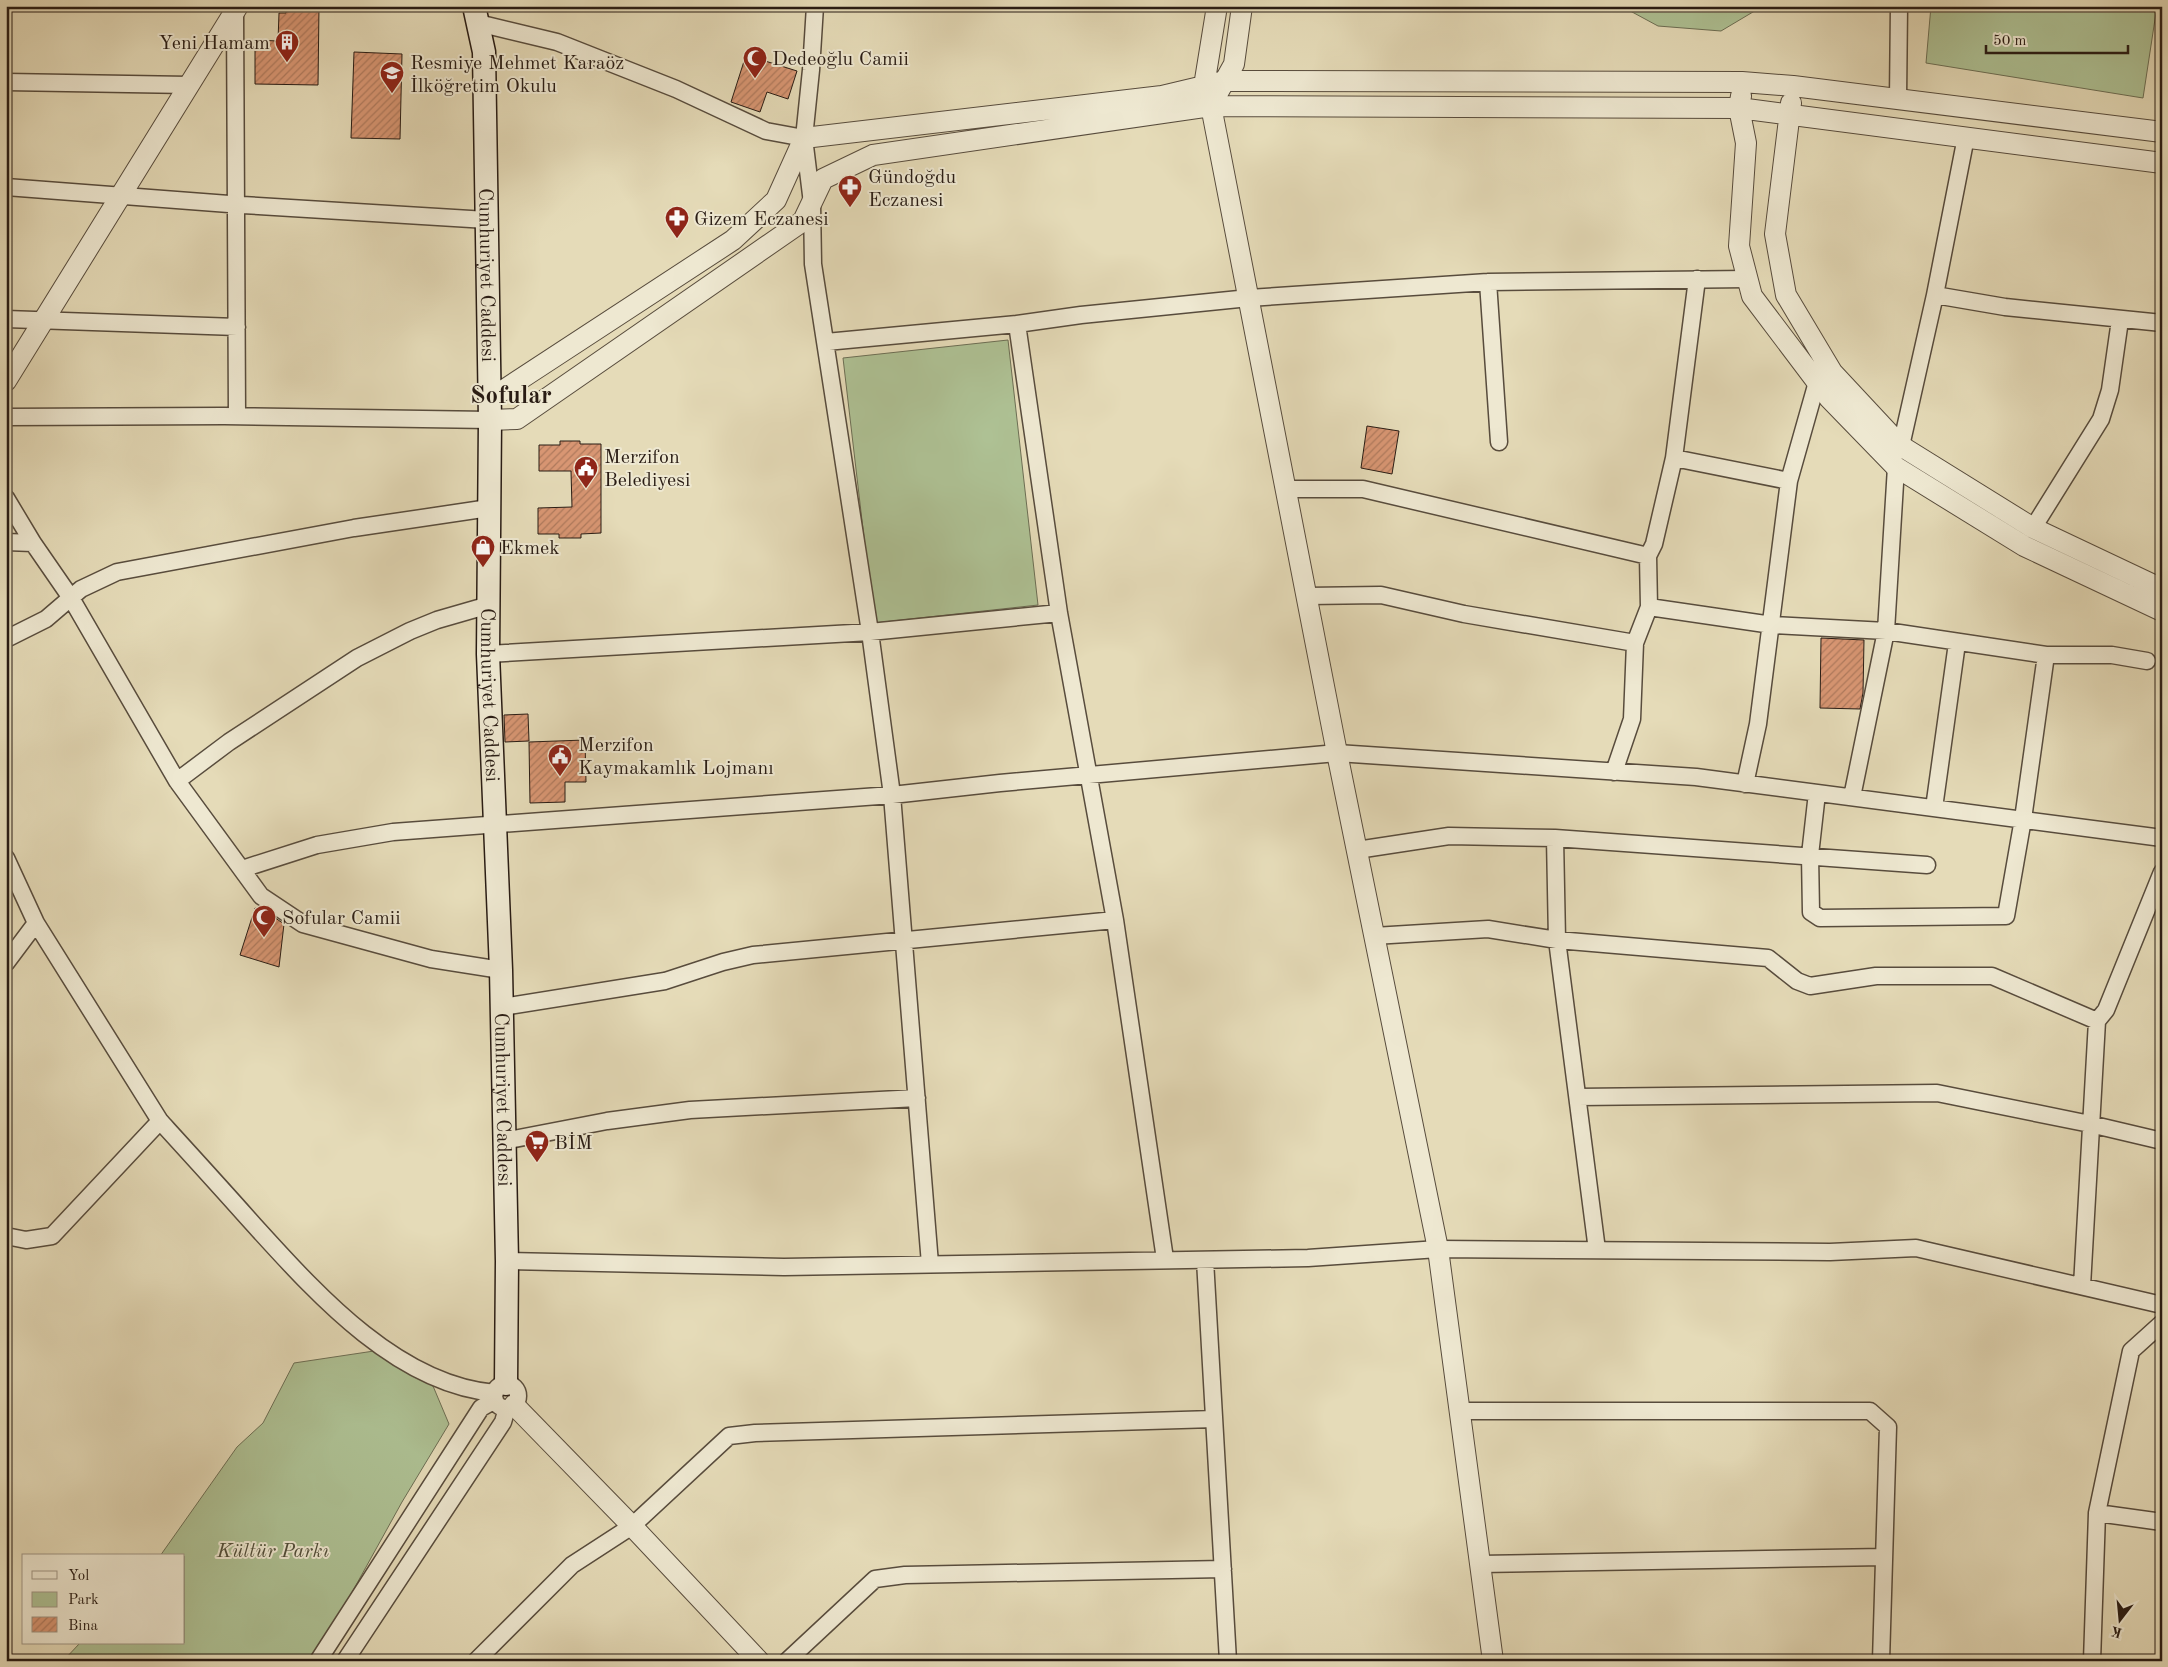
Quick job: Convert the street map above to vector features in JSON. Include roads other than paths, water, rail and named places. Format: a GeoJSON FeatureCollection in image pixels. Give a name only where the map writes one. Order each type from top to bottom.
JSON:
{"type":"FeatureCollection","features":[{"type":"Feature","properties":{"kind":"main road","name":"Cumhuriyet Caddesi"},"geometry":{"type":"LineString","coordinates":[[476,15],[484,52],[490,410],[488,654],[501,970],[506,1261],[503,1398]]}},
{"type":"Feature","properties":{"kind":"street"},"geometry":{"type":"LineString","coordinates":[[815,6],[804,138],[812,203],[814,264],[870,632],[892,796],[930,1264]]}},
{"type":"Feature","properties":{"kind":"street"},"geometry":{"type":"LineString","coordinates":[[1217,6],[1204,86],[1211,106],[1337,753],[1438,1249],[1493,1661]]}},
{"type":"Feature","properties":{"kind":"street"},"geometry":{"type":"LineString","coordinates":[[1211,106],[1234,64],[1242,6]]}},
{"type":"Feature","properties":{"kind":"street"},"geometry":{"type":"LineString","coordinates":[[1898,99],[1899,6]]}},
{"type":"Feature","properties":{"kind":"street"},"geometry":{"type":"LineString","coordinates":[[6,381],[236,8]]}},
{"type":"Feature","properties":{"kind":"street"},"geometry":{"type":"LineString","coordinates":[[236,8],[237,416]]}},
{"type":"Feature","properties":{"kind":"street"},"geometry":{"type":"LineString","coordinates":[[476,15],[557,42],[676,89],[766,131],[804,138],[1162,96],[1225,81],[1742,82],[1793,86],[2162,132]]}},
{"type":"Feature","properties":{"kind":"street"},"geometry":{"type":"LineString","coordinates":[[6,82],[189,85]]}},
{"type":"Feature","properties":{"kind":"street"},"geometry":{"type":"LineString","coordinates":[[1742,82],[1740,108],[1746,143],[1739,246],[1752,296],[1829,398],[1896,467],[2024,546],[2162,611]]}},
{"type":"Feature","properties":{"kind":"street"},"geometry":{"type":"LineString","coordinates":[[1793,86],[1775,234],[1786,295],[1832,372],[1901,446],[2033,528],[2162,589]]}},
{"type":"Feature","properties":{"kind":"street"},"geometry":{"type":"LineString","coordinates":[[6,417],[237,416],[490,410],[517,420],[803,221],[823,180],[873,155],[1211,106],[1740,108],[2162,163]]}},
{"type":"Feature","properties":{"kind":"street"},"geometry":{"type":"LineString","coordinates":[[490,410],[733,240],[776,200],[804,138]]}},
{"type":"Feature","properties":{"kind":"street"},"geometry":{"type":"LineString","coordinates":[[1901,446],[1935,295],[1966,138]]}},
{"type":"Feature","properties":{"kind":"street"},"geometry":{"type":"LineString","coordinates":[[6,187],[487,220]]}},
{"type":"Feature","properties":{"kind":"street"},"geometry":{"type":"LineString","coordinates":[[826,342],[1017,324],[1081,315],[1249,298],[1488,282],[1748,279]]}},
{"type":"Feature","properties":{"kind":"street"},"geometry":{"type":"LineString","coordinates":[[1614,772],[1632,719],[1635,643],[1649,607],[1648,556],[1654,544],[1674,458],[1697,280]]}},
{"type":"Feature","properties":{"kind":"street"},"geometry":{"type":"LineString","coordinates":[[1488,282],[1499,442]]}},
{"type":"Feature","properties":{"kind":"street"},"geometry":{"type":"LineString","coordinates":[[1935,295],[2005,307],[2162,323]]}},
{"type":"Feature","properties":{"kind":"street"},"geometry":{"type":"LineString","coordinates":[[6,319],[43,322],[236,327]]}},
{"type":"Feature","properties":{"kind":"street"},"geometry":{"type":"LineString","coordinates":[[2033,528],[2101,419],[2110,390],[2120,320]]}},
{"type":"Feature","properties":{"kind":"street"},"geometry":{"type":"LineString","coordinates":[[1017,324],[1059,614],[1115,920],[1165,1259]]}},
{"type":"Feature","properties":{"kind":"street"},"geometry":{"type":"LineString","coordinates":[[1745,784],[1758,724],[1789,481],[1817,382]]}},
{"type":"Feature","properties":{"kind":"street"},"geometry":{"type":"LineString","coordinates":[[1674,458],[1789,481]]}},
{"type":"Feature","properties":{"kind":"street"},"geometry":{"type":"LineString","coordinates":[[1852,797],[1886,631],[1896,467]]}},
{"type":"Feature","properties":{"kind":"street"},"geometry":{"type":"LineString","coordinates":[[1286,489],[1363,489],[1648,556]]}},
{"type":"Feature","properties":{"kind":"street"},"geometry":{"type":"LineString","coordinates":[[6,498],[33,543],[71,598],[177,781],[261,896],[302,924],[431,959],[501,970]]}},
{"type":"Feature","properties":{"kind":"street"},"geometry":{"type":"LineString","coordinates":[[6,639],[46,619],[81,589],[117,572],[354,528],[489,508]]}},
{"type":"Feature","properties":{"kind":"street"},"geometry":{"type":"LineString","coordinates":[[6,542],[33,543]]}},
{"type":"Feature","properties":{"kind":"street"},"geometry":{"type":"LineString","coordinates":[[1307,596],[1381,595],[1464,614],[1635,643]]}},
{"type":"Feature","properties":{"kind":"street"},"geometry":{"type":"LineString","coordinates":[[177,781],[229,742],[357,658],[410,631],[488,605]]}},
{"type":"Feature","properties":{"kind":"street"},"geometry":{"type":"LineString","coordinates":[[1649,607],[1772,625],[1886,631],[2046,655],[2112,655],[2147,661]]}},
{"type":"Feature","properties":{"kind":"street"},"geometry":{"type":"LineString","coordinates":[[488,654],[870,632],[1059,614]]}},
{"type":"Feature","properties":{"kind":"street"},"geometry":{"type":"LineString","coordinates":[[1934,808],[1957,643]]}},
{"type":"Feature","properties":{"kind":"street"},"geometry":{"type":"LineString","coordinates":[[1817,793],[1810,855],[1811,912],[1820,918],[2006,916],[2023,819],[2046,655]]}},
{"type":"Feature","properties":{"kind":"street"},"geometry":{"type":"LineString","coordinates":[[242,869],[298,850],[355,837],[393,832],[892,796],[1087,775],[1337,753],[1696,777],[2162,838]]}},
{"type":"Feature","properties":{"kind":"street"},"geometry":{"type":"LineString","coordinates":[[1357,850],[1449,836],[1555,838],[1690,849],[1810,855],[1927,865]]}},
{"type":"Feature","properties":{"kind":"street"},"geometry":{"type":"LineString","coordinates":[[1555,838],[1557,940],[1597,1250]]}},
{"type":"Feature","properties":{"kind":"street"},"geometry":{"type":"LineString","coordinates":[[6,858],[36,923],[160,1121],[312,1288],[351,1324],[418,1368],[456,1385],[503,1398],[632,1526],[759,1661]]}},
{"type":"Feature","properties":{"kind":"street"},"geometry":{"type":"LineString","coordinates":[[2082,1286],[2097,1021],[2106,1010],[2162,872]]}},
{"type":"Feature","properties":{"kind":"street"},"geometry":{"type":"LineString","coordinates":[[502,1007],[664,981],[723,962],[753,955],[1115,920]]}},
{"type":"Feature","properties":{"kind":"street"},"geometry":{"type":"LineString","coordinates":[[6,963],[36,923]]}},
{"type":"Feature","properties":{"kind":"street"},"geometry":{"type":"LineString","coordinates":[[1374,936],[1488,929],[1557,940],[1768,958],[1797,981],[1810,986],[1876,976],[1992,976],[2097,1021]]}},
{"type":"Feature","properties":{"kind":"street"},"geometry":{"type":"LineString","coordinates":[[1578,1097],[1937,1093],[2090,1124],[2162,1142]]}},
{"type":"Feature","properties":{"kind":"street"},"geometry":{"type":"LineString","coordinates":[[504,1141],[570,1127],[653,1114],[736,1107],[917,1098]]}},
{"type":"Feature","properties":{"kind":"street"},"geometry":{"type":"LineString","coordinates":[[6,1236],[26,1240],[52,1236],[160,1121]]}},
{"type":"Feature","properties":{"kind":"street"},"geometry":{"type":"LineString","coordinates":[[506,1261],[784,1267],[1308,1258],[1438,1249],[1830,1252],[1916,1248],[2162,1305]]}},
{"type":"Feature","properties":{"kind":"street"},"geometry":{"type":"LineString","coordinates":[[1205,1260],[1228,1661]]}},
{"type":"Feature","properties":{"kind":"street"},"geometry":{"type":"LineString","coordinates":[[2092,1661],[2097,1512],[2131,1351],[2162,1322]]}},
{"type":"Feature","properties":{"kind":"street"},"geometry":{"type":"LineString","coordinates":[[318,1661],[481,1408],[503,1398]]}},
{"type":"Feature","properties":{"kind":"street"},"geometry":{"type":"LineString","coordinates":[[328,1645],[346,1661],[503,1422],[503,1398]]}},
{"type":"Feature","properties":{"kind":"street"},"geometry":{"type":"LineString","coordinates":[[1459,1411],[1870,1411],[1888,1427],[1881,1661]]}},
{"type":"Feature","properties":{"kind":"street"},"geometry":{"type":"LineString","coordinates":[[476,1661],[572,1565],[632,1526],[729,1436],[755,1433],[1214,1418]]}},
{"type":"Feature","properties":{"kind":"street"},"geometry":{"type":"LineString","coordinates":[[2097,1512],[2162,1522]]}},
{"type":"Feature","properties":{"kind":"street"},"geometry":{"type":"LineString","coordinates":[[1480,1564],[1884,1557]]}},
{"type":"Feature","properties":{"kind":"street"},"geometry":{"type":"LineString","coordinates":[[787,1661],[875,1579],[905,1575],[1222,1568]]}},
{"type":"Feature","properties":{"kind":"place","name":"Yeni Hamam"},"geometry":{"type":"Point","coordinates":[287,63]}},
{"type":"Feature","properties":{"kind":"place","name":"Dedeoğlu Camii"},"geometry":{"type":"Point","coordinates":[755,79]}},
{"type":"Feature","properties":{"kind":"place","name":"Resmiye Mehmet Karaöz İlköğretim Okulu"},"geometry":{"type":"Point","coordinates":[392,94]}},
{"type":"Feature","properties":{"kind":"place","name":"Gündoğdu Eczanesi"},"geometry":{"type":"Point","coordinates":[850,208]}},
{"type":"Feature","properties":{"kind":"place","name":"Gizem Eczanesi"},"geometry":{"type":"Point","coordinates":[677,239]}},
{"type":"Feature","properties":{"kind":"place","name":"Merzifon Belediyesi"},"geometry":{"type":"Point","coordinates":[586,489]}},
{"type":"Feature","properties":{"kind":"place","name":"Ekmek"},"geometry":{"type":"Point","coordinates":[483,568]}},
{"type":"Feature","properties":{"kind":"place","name":"Merzifon Kaymakamlık Lojmanı"},"geometry":{"type":"Point","coordinates":[560,777]}},
{"type":"Feature","properties":{"kind":"place","name":"Sofular Camii"},"geometry":{"type":"Point","coordinates":[264,938]}},
{"type":"Feature","properties":{"kind":"place","name":"BİM"},"geometry":{"type":"Point","coordinates":[537,1163]}},
{"type":"Feature","properties":{"kind":"district","name":"Sofular"},"geometry":{"type":"Point","coordinates":[511,394]}},
{"type":"Feature","properties":{"kind":"park label","name":"Kültür Parkı"},"geometry":{"type":"Point","coordinates":[273,1550]}}]}
